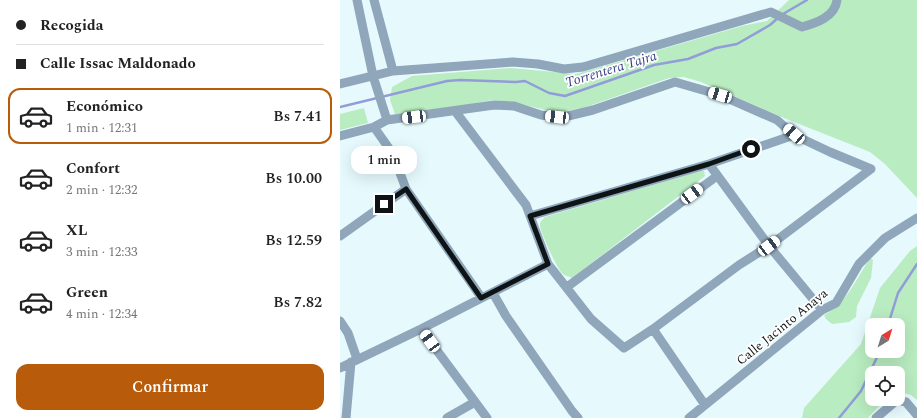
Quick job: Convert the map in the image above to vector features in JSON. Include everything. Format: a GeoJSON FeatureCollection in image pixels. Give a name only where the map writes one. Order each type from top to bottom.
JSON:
{"type":"FeatureCollection","features":[{"type":"Feature","properties":{"kind":"street"},"geometry":{"type":"LineString","coordinates":[[357,0],[369,76],[379,97],[387,120]]}},
{"type":"Feature","properties":{"kind":"street"},"geometry":{"type":"LineString","coordinates":[[374,0],[393,71]]}},
{"type":"Feature","properties":{"kind":"street"},"geometry":{"type":"LineString","coordinates":[[340,84],[393,71],[514,62],[564,68],[583,67],[771,12],[802,27],[826,17],[836,6],[837,0]]}},
{"type":"Feature","properties":{"kind":"street"},"geometry":{"type":"LineString","coordinates":[[340,136],[374,127],[387,120],[455,112],[494,105],[514,106],[541,115],[557,117],[568,116],[593,110],[675,82],[720,95],[742,104],[778,120],[794,134],[830,152],[871,169],[769,246],[739,265],[653,329],[624,348],[592,319],[548,264],[526,205],[455,112]]}},
{"type":"Feature","properties":{"kind":"street"},"geometry":{"type":"LineString","coordinates":[[374,127],[393,154],[406,189],[481,298]]}},
{"type":"Feature","properties":{"kind":"street"},"geometry":{"type":"LineString","coordinates":[[530,216],[709,164],[794,134]]}},
{"type":"Feature","properties":{"kind":"street"},"geometry":{"type":"LineString","coordinates":[[709,164],[769,246],[822,310]]}},
{"type":"Feature","properties":{"kind":"street"},"geometry":{"type":"LineString","coordinates":[[567,287],[717,176]]}},
{"type":"Feature","properties":{"kind":"street"},"geometry":{"type":"LineString","coordinates":[[340,236],[406,189]]}},
{"type":"Feature","properties":{"kind":"street","name":"Calle Jacinto Anaya"},"geometry":{"type":"LineString","coordinates":[[689,418],[822,310],[836,303],[859,264],[885,238],[917,218]]}},
{"type":"Feature","properties":{"kind":"street"},"geometry":{"type":"LineString","coordinates":[[340,368],[421,329],[548,264]]}},
{"type":"Feature","properties":{"kind":"street"},"geometry":{"type":"LineString","coordinates":[[492,293],[506,316],[578,418]]}},
{"type":"Feature","properties":{"kind":"street"},"geometry":{"type":"LineString","coordinates":[[340,322],[348,333],[354,361],[346,418]]}},
{"type":"Feature","properties":{"kind":"street"},"geometry":{"type":"LineString","coordinates":[[421,329],[487,418]]}},
{"type":"Feature","properties":{"kind":"street"},"geometry":{"type":"LineString","coordinates":[[653,329],[705,405]]}},
{"type":"Feature","properties":{"kind":"street"},"geometry":{"type":"LineString","coordinates":[[876,418],[897,400],[906,402],[917,415]]}},
{"type":"Feature","properties":{"kind":"street"},"geometry":{"type":"LineString","coordinates":[[447,418],[475,402]]}},
{"type":"Feature","properties":{"kind":"green space"},"geometry":{"type":"Polygon","coordinates":[[[789,0],[917,0],[917,198],[885,164],[870,152],[784,118],[701,82],[684,77],[669,78],[586,107],[557,113],[514,102],[492,100],[428,112],[395,114],[390,100],[392,87],[412,76],[511,68],[576,74],[742,26],[767,21],[789,0]]]}},
{"type":"Feature","properties":{"kind":"green space"},"geometry":{"type":"Polygon","coordinates":[[[364,108],[368,123],[340,130],[340,114],[364,108]]]}},
{"type":"Feature","properties":{"kind":"green space"},"geometry":{"type":"Polygon","coordinates":[[[704,171],[705,176],[572,278],[561,272],[545,241],[540,225],[540,222],[545,217],[704,171]]]}},
{"type":"Feature","properties":{"kind":"green space"},"geometry":{"type":"Polygon","coordinates":[[[917,246],[917,400],[911,395],[905,393],[905,366],[865,366],[865,406],[880,406],[868,418],[802,418],[804,408],[861,344],[865,332],[865,358],[905,358],[905,318],[870,318],[880,288],[910,251],[917,246]]]}},
{"type":"Feature","properties":{"kind":"green space"},"geometry":{"type":"Polygon","coordinates":[[[870,258],[873,260],[871,278],[857,306],[856,317],[849,322],[832,324],[824,315],[839,304],[845,297],[870,258]]]}},
{"type":"Feature","properties":{"kind":"waterway","name":"Torrentera Tajra"},"geometry":{"type":"LineString","coordinates":[[783,14],[807,0]]}},
{"type":"Feature","properties":{"kind":"waterway","name":"Torrentera Tajra"},"geometry":{"type":"LineString","coordinates":[[340,107],[447,81],[460,80],[525,81],[549,93],[565,96],[654,65],[688,59],[716,48],[737,44],[770,25],[779,17]]}},
{"type":"Feature","properties":{"kind":"waterway"},"geometry":{"type":"LineString","coordinates":[[890,318],[898,293],[917,264]]}},
{"type":"Feature","properties":{"kind":"waterway"},"geometry":{"type":"LineString","coordinates":[[839,418],[861,391],[877,358]]}},
{"type":"Feature","properties":{"kind":"route"},"geometry":{"type":"LineString","coordinates":[[384,204],[406,189],[481,298],[548,264],[530,216],[709,164],[751,149]]}}]}
